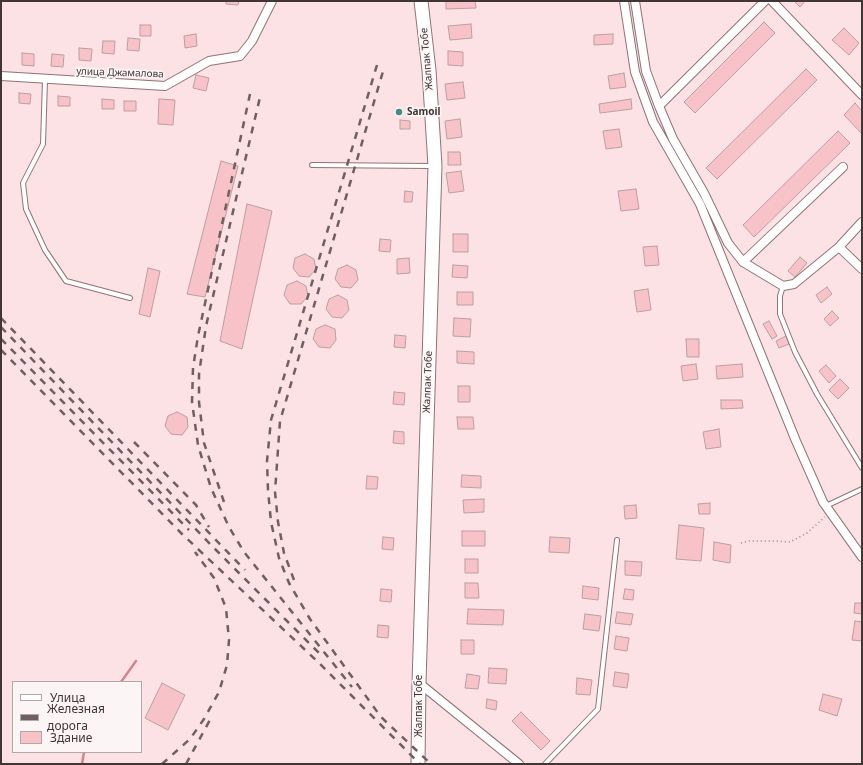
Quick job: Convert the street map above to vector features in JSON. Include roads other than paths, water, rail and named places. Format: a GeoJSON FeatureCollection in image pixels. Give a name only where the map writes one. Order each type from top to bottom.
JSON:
{"type":"FeatureCollection","features":[{"type":"Feature","properties":{"kind":"main road","name":"Жалпак Тобе"},"geometry":{"type":"LineString","coordinates":[[418,764],[418,683],[435,166],[429,70],[422,1]]}},
{"type":"Feature","properties":{"kind":"street","name":"улица Джамалова"},"geometry":{"type":"LineString","coordinates":[[1,76],[46,80],[165,86],[209,61],[240,56],[252,41],[272,1]]}},
{"type":"Feature","properties":{"kind":"street"},"geometry":{"type":"LineString","coordinates":[[624,1],[635,72],[653,122],[700,204],[796,441],[828,509],[862,557]]}},
{"type":"Feature","properties":{"kind":"street"},"geometry":{"type":"LineString","coordinates":[[635,1],[646,71],[659,106],[673,139],[704,193],[728,243],[743,262],[783,286],[794,284],[839,247],[862,222]]}},
{"type":"Feature","properties":{"kind":"street"},"geometry":{"type":"LineString","coordinates":[[659,106],[765,1]]}},
{"type":"Feature","properties":{"kind":"street"},"geometry":{"type":"LineString","coordinates":[[772,1],[862,95]]}},
{"type":"Feature","properties":{"kind":"street"},"geometry":{"type":"LineString","coordinates":[[743,262],[843,167]]}},
{"type":"Feature","properties":{"kind":"street"},"geometry":{"type":"LineString","coordinates":[[839,247],[862,269]]}},
{"type":"Feature","properties":{"kind":"street"},"geometry":{"type":"LineString","coordinates":[[418,683],[519,764]]}},
{"type":"Feature","properties":{"kind":"lane"},"geometry":{"type":"LineString","coordinates":[[46,80],[43,144],[23,183],[26,209],[44,250],[66,281],[130,298]]}},
{"type":"Feature","properties":{"kind":"lane"},"geometry":{"type":"LineString","coordinates":[[312,165],[435,166]]}},
{"type":"Feature","properties":{"kind":"lane"},"geometry":{"type":"LineString","coordinates":[[783,286],[780,296],[780,314],[795,352],[817,394],[862,468]]}},
{"type":"Feature","properties":{"kind":"lane"},"geometry":{"type":"LineString","coordinates":[[828,509],[862,489]]}},
{"type":"Feature","properties":{"kind":"lane"},"geometry":{"type":"LineString","coordinates":[[545,764],[598,709],[617,540]]}},
{"type":"Feature","properties":{"kind":"waterway"},"geometry":{"type":"LineString","coordinates":[[122,681],[136,661]]}},
{"type":"Feature","properties":{"kind":"waterway"},"geometry":{"type":"LineString","coordinates":[[82,764],[84,753]]}},
{"type":"Feature","properties":{"kind":"railway"},"geometry":{"type":"LineString","coordinates":[[377,65],[271,420],[267,461],[268,490],[271,522],[279,558],[289,583],[310,619],[381,717],[431,764]]}},
{"type":"Feature","properties":{"kind":"railway"},"geometry":{"type":"LineString","coordinates":[[294,580],[284,553],[278,522],[275,492],[280,421],[384,68]]}},
{"type":"Feature","properties":{"kind":"railway"},"geometry":{"type":"LineString","coordinates":[[224,502],[204,443],[199,402],[199,374],[206,326],[261,93]]}},
{"type":"Feature","properties":{"kind":"railway"},"geometry":{"type":"LineString","coordinates":[[250,94],[198,336],[193,368],[192,402],[198,445],[211,488],[229,527],[244,552],[352,687]]}},
{"type":"Feature","properties":{"kind":"railway"},"geometry":{"type":"LineString","coordinates":[[1,318],[245,570]]}},
{"type":"Feature","properties":{"kind":"railway"},"geometry":{"type":"LineString","coordinates":[[1,327],[212,546],[320,654]]}},
{"type":"Feature","properties":{"kind":"railway"},"geometry":{"type":"LineString","coordinates":[[1,339],[189,530]]}},
{"type":"Feature","properties":{"kind":"railway"},"geometry":{"type":"LineString","coordinates":[[1,350],[182,534],[318,662],[420,764]]}},
{"type":"Feature","properties":{"kind":"railway"},"geometry":{"type":"LineString","coordinates":[[134,442],[196,505],[209,527]]}},
{"type":"Feature","properties":{"kind":"railway"},"geometry":{"type":"LineString","coordinates":[[162,764],[190,739],[204,719],[219,692],[227,665],[229,640],[226,608],[214,578],[195,552]]}},
{"type":"Feature","properties":{"kind":"railway"},"geometry":{"type":"LineString","coordinates":[[186,764],[211,718]]}},
{"type":"Feature","properties":{"kind":"place","name":"Samoil"},"geometry":{"type":"Point","coordinates":[399,112]}}]}
